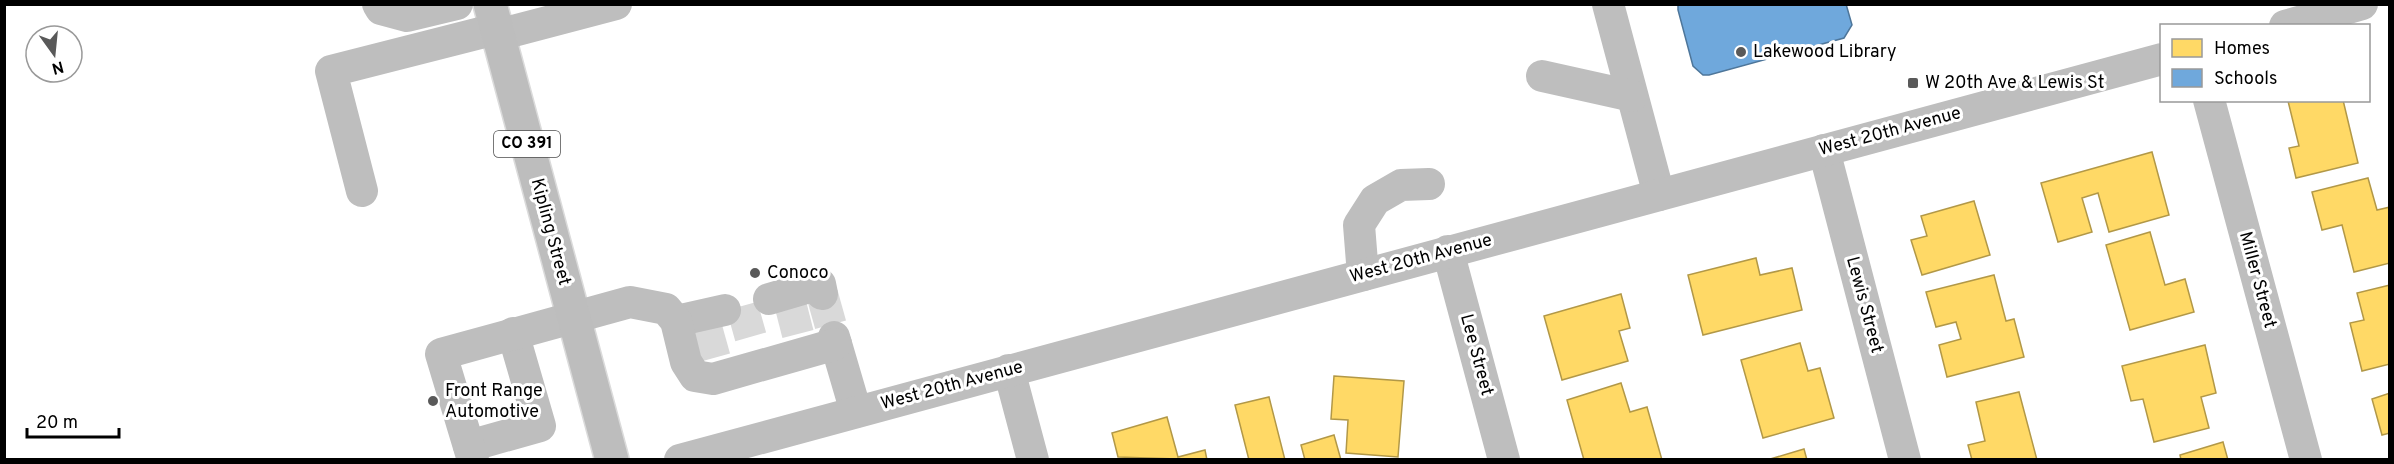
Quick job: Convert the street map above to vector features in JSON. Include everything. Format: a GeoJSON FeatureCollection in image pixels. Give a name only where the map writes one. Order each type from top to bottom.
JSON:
{"type":"FeatureCollection","features":[{"type":"Feature","properties":{"kind":"main road","name":"Kipling Street"},"geometry":{"type":"LineString","coordinates":[[495,23],[612,459]]}},
{"type":"Feature","properties":{"kind":"street"},"geometry":{"type":"LineString","coordinates":[[378,4],[381,9],[407,16],[457,4]]}},
{"type":"Feature","properties":{"kind":"street"},"geometry":{"type":"LineString","coordinates":[[362,191],[331,71],[495,23],[616,4]]}},
{"type":"Feature","properties":{"kind":"street"},"geometry":{"type":"LineString","coordinates":[[1608,4],[1659,195]]}},
{"type":"Feature","properties":{"kind":"street"},"geometry":{"type":"LineString","coordinates":[[2292,24],[2362,4]]}},
{"type":"Feature","properties":{"kind":"street","name":"West 20th Avenue"},"geometry":{"type":"LineString","coordinates":[[680,459],[779,447],[856,412],[2160,60]]}},
{"type":"Feature","properties":{"kind":"street"},"geometry":{"type":"LineString","coordinates":[[1542,76],[1632,96]]}},
{"type":"Feature","properties":{"kind":"street","name":"Miller Street"},"geometry":{"type":"LineString","coordinates":[[2210,102],[2306,459]]}},
{"type":"Feature","properties":{"kind":"street","name":"Lewis Street"},"geometry":{"type":"LineString","coordinates":[[1824,150],[1905,459]]}},
{"type":"Feature","properties":{"kind":"street"},"geometry":{"type":"LineString","coordinates":[[1363,275],[1359,225],[1375,200],[1401,185],[1429,184]]}},
{"type":"Feature","properties":{"kind":"street","name":"Lee Street"},"geometry":{"type":"LineString","coordinates":[[1448,252],[1504,459]]}},
{"type":"Feature","properties":{"kind":"street"},"geometry":{"type":"LineString","coordinates":[[782,298],[820,284],[822,294]]}},
{"type":"Feature","properties":{"kind":"street"},"geometry":{"type":"LineString","coordinates":[[513,333],[540,426],[471,453],[441,354],[513,333],[573,316],[630,302],[702,319],[686,362],[696,376],[713,379],[719,373],[835,341],[856,412]]}},
{"type":"Feature","properties":{"kind":"street"},"geometry":{"type":"LineString","coordinates":[[1009,370],[1033,459]]}},
{"type":"Feature","properties":{"kind":"building: Homes"},"geometry":{"type":"Polygon","coordinates":[[[2288,102],[2343,102],[2358,163],[2296,178],[2289,148],[2299,146],[2288,102]]]}},
{"type":"Feature","properties":{"kind":"building: Homes"},"geometry":{"type":"Polygon","coordinates":[[[2152,152],[2169,215],[2109,232],[2098,193],[2082,198],[2092,232],[2058,242],[2041,183],[2152,152]]]}},
{"type":"Feature","properties":{"kind":"building: Homes"},"geometry":{"type":"Polygon","coordinates":[[[2368,178],[2377,210],[2390,207],[2390,263],[2354,272],[2342,225],[2322,230],[2312,192],[2368,178]]]}},
{"type":"Feature","properties":{"kind":"building: Homes"},"geometry":{"type":"Polygon","coordinates":[[[1974,201],[1990,255],[1922,275],[1911,240],[1927,236],[1921,216],[1974,201]]]}},
{"type":"Feature","properties":{"kind":"building: Homes"},"geometry":{"type":"Polygon","coordinates":[[[2150,232],[2165,285],[2185,279],[2194,312],[2130,330],[2106,245],[2150,232]]]}},
{"type":"Feature","properties":{"kind":"building: Homes"},"geometry":{"type":"Polygon","coordinates":[[[1756,258],[1760,275],[1792,268],[1802,310],[1703,335],[1688,275],[1756,258]]]}},
{"type":"Feature","properties":{"kind":"building: Homes"},"geometry":{"type":"Polygon","coordinates":[[[1994,275],[2006,321],[2014,319],[2024,357],[1947,377],[1939,345],[1961,339],[1956,322],[1936,327],[1926,292],[1994,275]]]}},
{"type":"Feature","properties":{"kind":"building: Homes"},"geometry":{"type":"Polygon","coordinates":[[[2390,285],[2390,364],[2362,371],[2350,323],[2364,320],[2357,293],[2390,285]]]}},
{"type":"Feature","properties":{"kind":"building: Homes"},"geometry":{"type":"Polygon","coordinates":[[[1621,294],[1630,328],[1619,331],[1628,361],[1562,380],[1544,316],[1621,294]]]}},
{"type":"Feature","properties":{"kind":"building: Homes"},"geometry":{"type":"Polygon","coordinates":[[[1800,343],[1808,371],[1820,368],[1834,418],[1763,438],[1741,360],[1800,343]]]}},
{"type":"Feature","properties":{"kind":"building: Homes"},"geometry":{"type":"Polygon","coordinates":[[[2205,345],[2216,393],[2201,397],[2209,428],[2154,442],[2143,399],[2131,401],[2122,366],[2205,345]]]}},
{"type":"Feature","properties":{"kind":"building: Homes"},"geometry":{"type":"Polygon","coordinates":[[[1334,376],[1404,381],[1398,457],[1346,453],[1348,420],[1331,419],[1334,376]]]}},
{"type":"Feature","properties":{"kind":"building: Homes"},"geometry":{"type":"Polygon","coordinates":[[[1621,383],[1630,412],[1647,407],[1662,460],[1584,460],[1567,400],[1621,383]]]}},
{"type":"Feature","properties":{"kind":"building: Homes"},"geometry":{"type":"Polygon","coordinates":[[[2019,392],[2037,460],[1972,460],[1968,445],[1985,441],[1976,402],[2019,392]]]}},
{"type":"Feature","properties":{"kind":"building: Homes"},"geometry":{"type":"Polygon","coordinates":[[[2390,393],[2390,433],[2382,435],[2372,399],[2390,393]]]}},
{"type":"Feature","properties":{"kind":"building: Homes"},"geometry":{"type":"Polygon","coordinates":[[[1269,397],[1285,460],[1249,460],[1235,405],[1269,397]]]}},
{"type":"Feature","properties":{"kind":"building: Homes"},"geometry":{"type":"Polygon","coordinates":[[[1167,417],[1178,457],[1205,450],[1207,460],[1118,457],[1112,433],[1167,417]]]}},
{"type":"Feature","properties":{"kind":"building: Homes"},"geometry":{"type":"Polygon","coordinates":[[[1334,435],[1341,460],[1305,460],[1301,445],[1334,435]]]}},
{"type":"Feature","properties":{"kind":"building: Homes"},"geometry":{"type":"Polygon","coordinates":[[[2223,442],[2228,460],[2181,460],[2180,455],[2223,442]]]}},
{"type":"Feature","properties":{"kind":"building: Homes"},"geometry":{"type":"Polygon","coordinates":[[[1804,449],[1807,460],[1767,460],[1804,449]]]}},
{"type":"Feature","properties":{"kind":"building: Schools","name":"Lakewood Library"},"geometry":{"type":"Polygon","coordinates":[[[1678,4],[1846,4],[1852,25],[1844,38],[1709,75],[1703,75],[1693,66],[1678,10],[1678,4]]]}},
{"type":"Feature","properties":{"kind":"tunnel"},"geometry":{"type":"LineString","coordinates":[[822,294],[834,337]]}},
{"type":"Feature","properties":{"kind":"tunnel"},"geometry":{"type":"LineString","coordinates":[[790,303],[801,346]]}},
{"type":"Feature","properties":{"kind":"tunnel"},"geometry":{"type":"LineString","coordinates":[[742,306],[757,359]]}},
{"type":"Feature","properties":{"kind":"tunnel"},"geometry":{"type":"LineString","coordinates":[[706,327],[718,370]]}},
{"type":"Feature","properties":{"kind":"place","name":"Lakewood Library"},"geometry":{"type":"Point","coordinates":[1741,52]}},
{"type":"Feature","properties":{"kind":"place","name":"W 20th Ave & Lewis St"},"geometry":{"type":"Point","coordinates":[1913,83]}},
{"type":"Feature","properties":{"kind":"place","name":"Conoco"},"geometry":{"type":"Point","coordinates":[755,273]}},
{"type":"Feature","properties":{"kind":"place","name":"Front Range Automotive"},"geometry":{"type":"Point","coordinates":[433,401]}}]}
